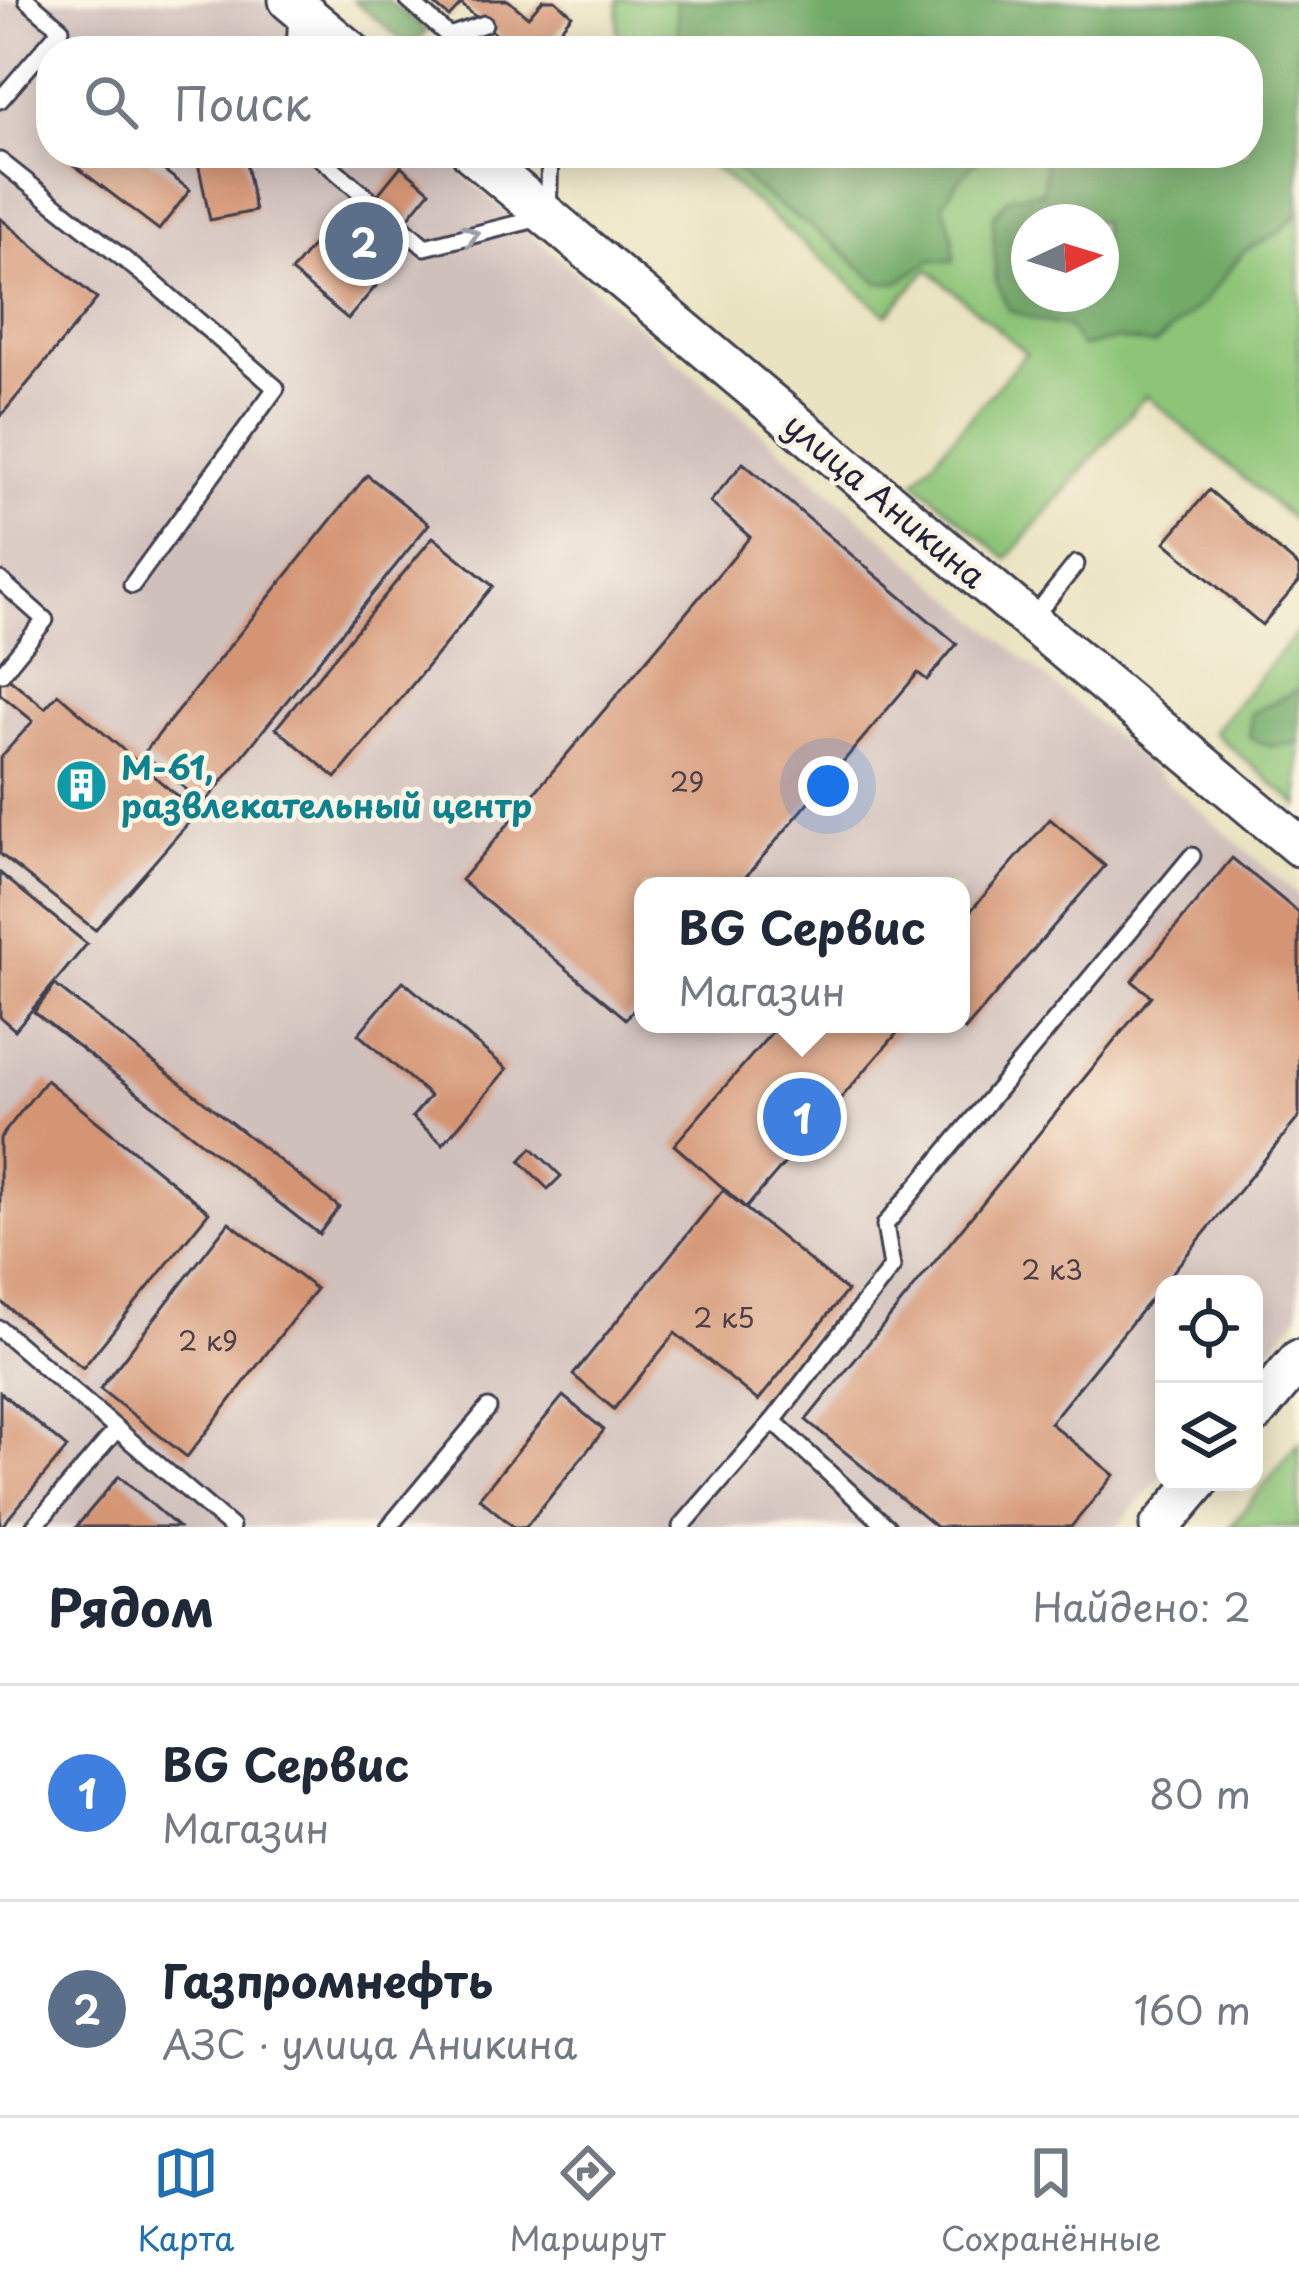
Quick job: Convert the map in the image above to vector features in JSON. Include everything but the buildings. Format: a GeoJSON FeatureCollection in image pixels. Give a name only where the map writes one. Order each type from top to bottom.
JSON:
{"type":"FeatureCollection","features":[{"type":"Feature","properties":{"kind":"main road"},"geometry":{"type":"LineString","coordinates":[[301,2],[335,36]]}},
{"type":"Feature","properties":{"kind":"main road","name":"улица Аникина"},"geometry":{"type":"LineString","coordinates":[[490,168],[1299,845]]}},
{"type":"Feature","properties":{"kind":"main road"},"geometry":{"type":"LineString","coordinates":[[1263,1403],[1299,1360]]}},
{"type":"Feature","properties":{"kind":"main road"},"geometry":{"type":"LineString","coordinates":[[1160,1527],[1190,1491]]}},
{"type":"Feature","properties":{"kind":"lane"},"geometry":{"type":"LineString","coordinates":[[27,0],[61,29],[55,36]]}},
{"type":"Feature","properties":{"kind":"lane"},"geometry":{"type":"LineString","coordinates":[[408,0],[449,36],[484,24]]}},
{"type":"Feature","properties":{"kind":"lane"},"geometry":{"type":"LineString","coordinates":[[297,36],[301,2]]}},
{"type":"Feature","properties":{"kind":"lane"},"geometry":{"type":"LineString","coordinates":[[0,100],[36,58]]}},
{"type":"Feature","properties":{"kind":"lane"},"geometry":{"type":"LineString","coordinates":[[0,161],[276,388],[132,585]]}},
{"type":"Feature","properties":{"kind":"lane"},"geometry":{"type":"LineString","coordinates":[[332,168],[372,202]]}},
{"type":"Feature","properties":{"kind":"lane"},"geometry":{"type":"LineString","coordinates":[[400,226],[425,247],[548,216],[550,168]]}},
{"type":"Feature","properties":{"kind":"lane"},"geometry":{"type":"LineString","coordinates":[[1030,620],[1076,564]]}},
{"type":"Feature","properties":{"kind":"lane"},"geometry":{"type":"LineString","coordinates":[[0,580],[45,620],[2,674]]}},
{"type":"Feature","properties":{"kind":"lane"},"geometry":{"type":"LineString","coordinates":[[681,1527],[773,1421],[892,1267],[885,1226],[1192,856]]}},
{"type":"Feature","properties":{"kind":"lane"},"geometry":{"type":"LineString","coordinates":[[0,1329],[231,1527]]}},
{"type":"Feature","properties":{"kind":"lane"},"geometry":{"type":"LineString","coordinates":[[388,1527],[488,1408]]}},
{"type":"Feature","properties":{"kind":"lane"},"geometry":{"type":"LineString","coordinates":[[773,1421],[887,1527]]}},
{"type":"Feature","properties":{"kind":"lane"},"geometry":{"type":"LineString","coordinates":[[34,1527],[117,1429]]}},
{"type":"Feature","properties":{"kind":"shaded area"},"geometry":{"type":"Polygon","coordinates":[[[0,0],[260,0],[302,36],[36,36],[36,168],[454,168],[1299,896],[1299,1314],[1263,1356],[1263,1275],[1155,1275],[1155,1483],[1117,1527],[0,1527],[0,0]]]}},
{"type":"Feature","properties":{"kind":"green space"},"geometry":{"type":"Polygon","coordinates":[[[353,0],[387,0],[427,31],[423,36],[396,36],[353,0]]]}},
{"type":"Feature","properties":{"kind":"green space"},"geometry":{"type":"Polygon","coordinates":[[[618,0],[676,0],[679,36],[617,36],[618,0]]]}},
{"type":"Feature","properties":{"kind":"green space"},"geometry":{"type":"Polygon","coordinates":[[[676,0],[1299,0],[1299,212],[1280,232],[1244,251],[1204,302],[1154,345],[1118,339],[1081,347],[1067,326],[1014,312],[1119,312],[1119,204],[1011,204],[1009,310],[996,281],[993,217],[1009,197],[1043,191],[1045,168],[1263,168],[1263,36],[679,36],[676,0]]]}},
{"type":"Feature","properties":{"kind":"green space"},"geometry":{"type":"Polygon","coordinates":[[[715,168],[736,168],[879,283],[911,274],[953,237],[943,203],[970,168],[1045,168],[1043,191],[1009,197],[993,217],[1011,258],[1011,312],[1035,312],[1039,321],[1067,326],[1082,347],[1118,339],[1154,344],[1204,302],[1244,251],[1280,232],[1299,212],[1299,525],[1146,395],[1007,559],[915,481],[1026,353],[928,269],[887,315],[715,168]]]}},
{"type":"Feature","properties":{"kind":"green space"},"geometry":{"type":"Polygon","coordinates":[[[736,168],[970,168],[943,203],[954,261],[931,260],[899,282],[879,283],[736,168]]]}},
{"type":"Feature","properties":{"kind":"green space"},"geometry":{"type":"Polygon","coordinates":[[[1299,630],[1299,689],[1250,714],[1250,737],[1272,746],[1299,743],[1299,806],[1213,732],[1299,630]]]}},
{"type":"Feature","properties":{"kind":"green space"},"geometry":{"type":"Polygon","coordinates":[[[1299,689],[1299,743],[1272,746],[1250,738],[1250,714],[1299,689]]]}},
{"type":"Feature","properties":{"kind":"green space"},"geometry":{"type":"Polygon","coordinates":[[[1299,1443],[1299,1527],[1230,1527],[1299,1443]]]}},
{"type":"Feature","properties":{"kind":"place","name":"Газпромнефть"},"geometry":{"type":"Point","coordinates":[364,241]}},
{"type":"Feature","properties":{"kind":"place","name":"M-61, развлекательный центр"},"geometry":{"type":"Point","coordinates":[82,785]}},
{"type":"Feature","properties":{"kind":"place","name":"BG Сервис"},"geometry":{"type":"Point","coordinates":[802,1117]}}]}
